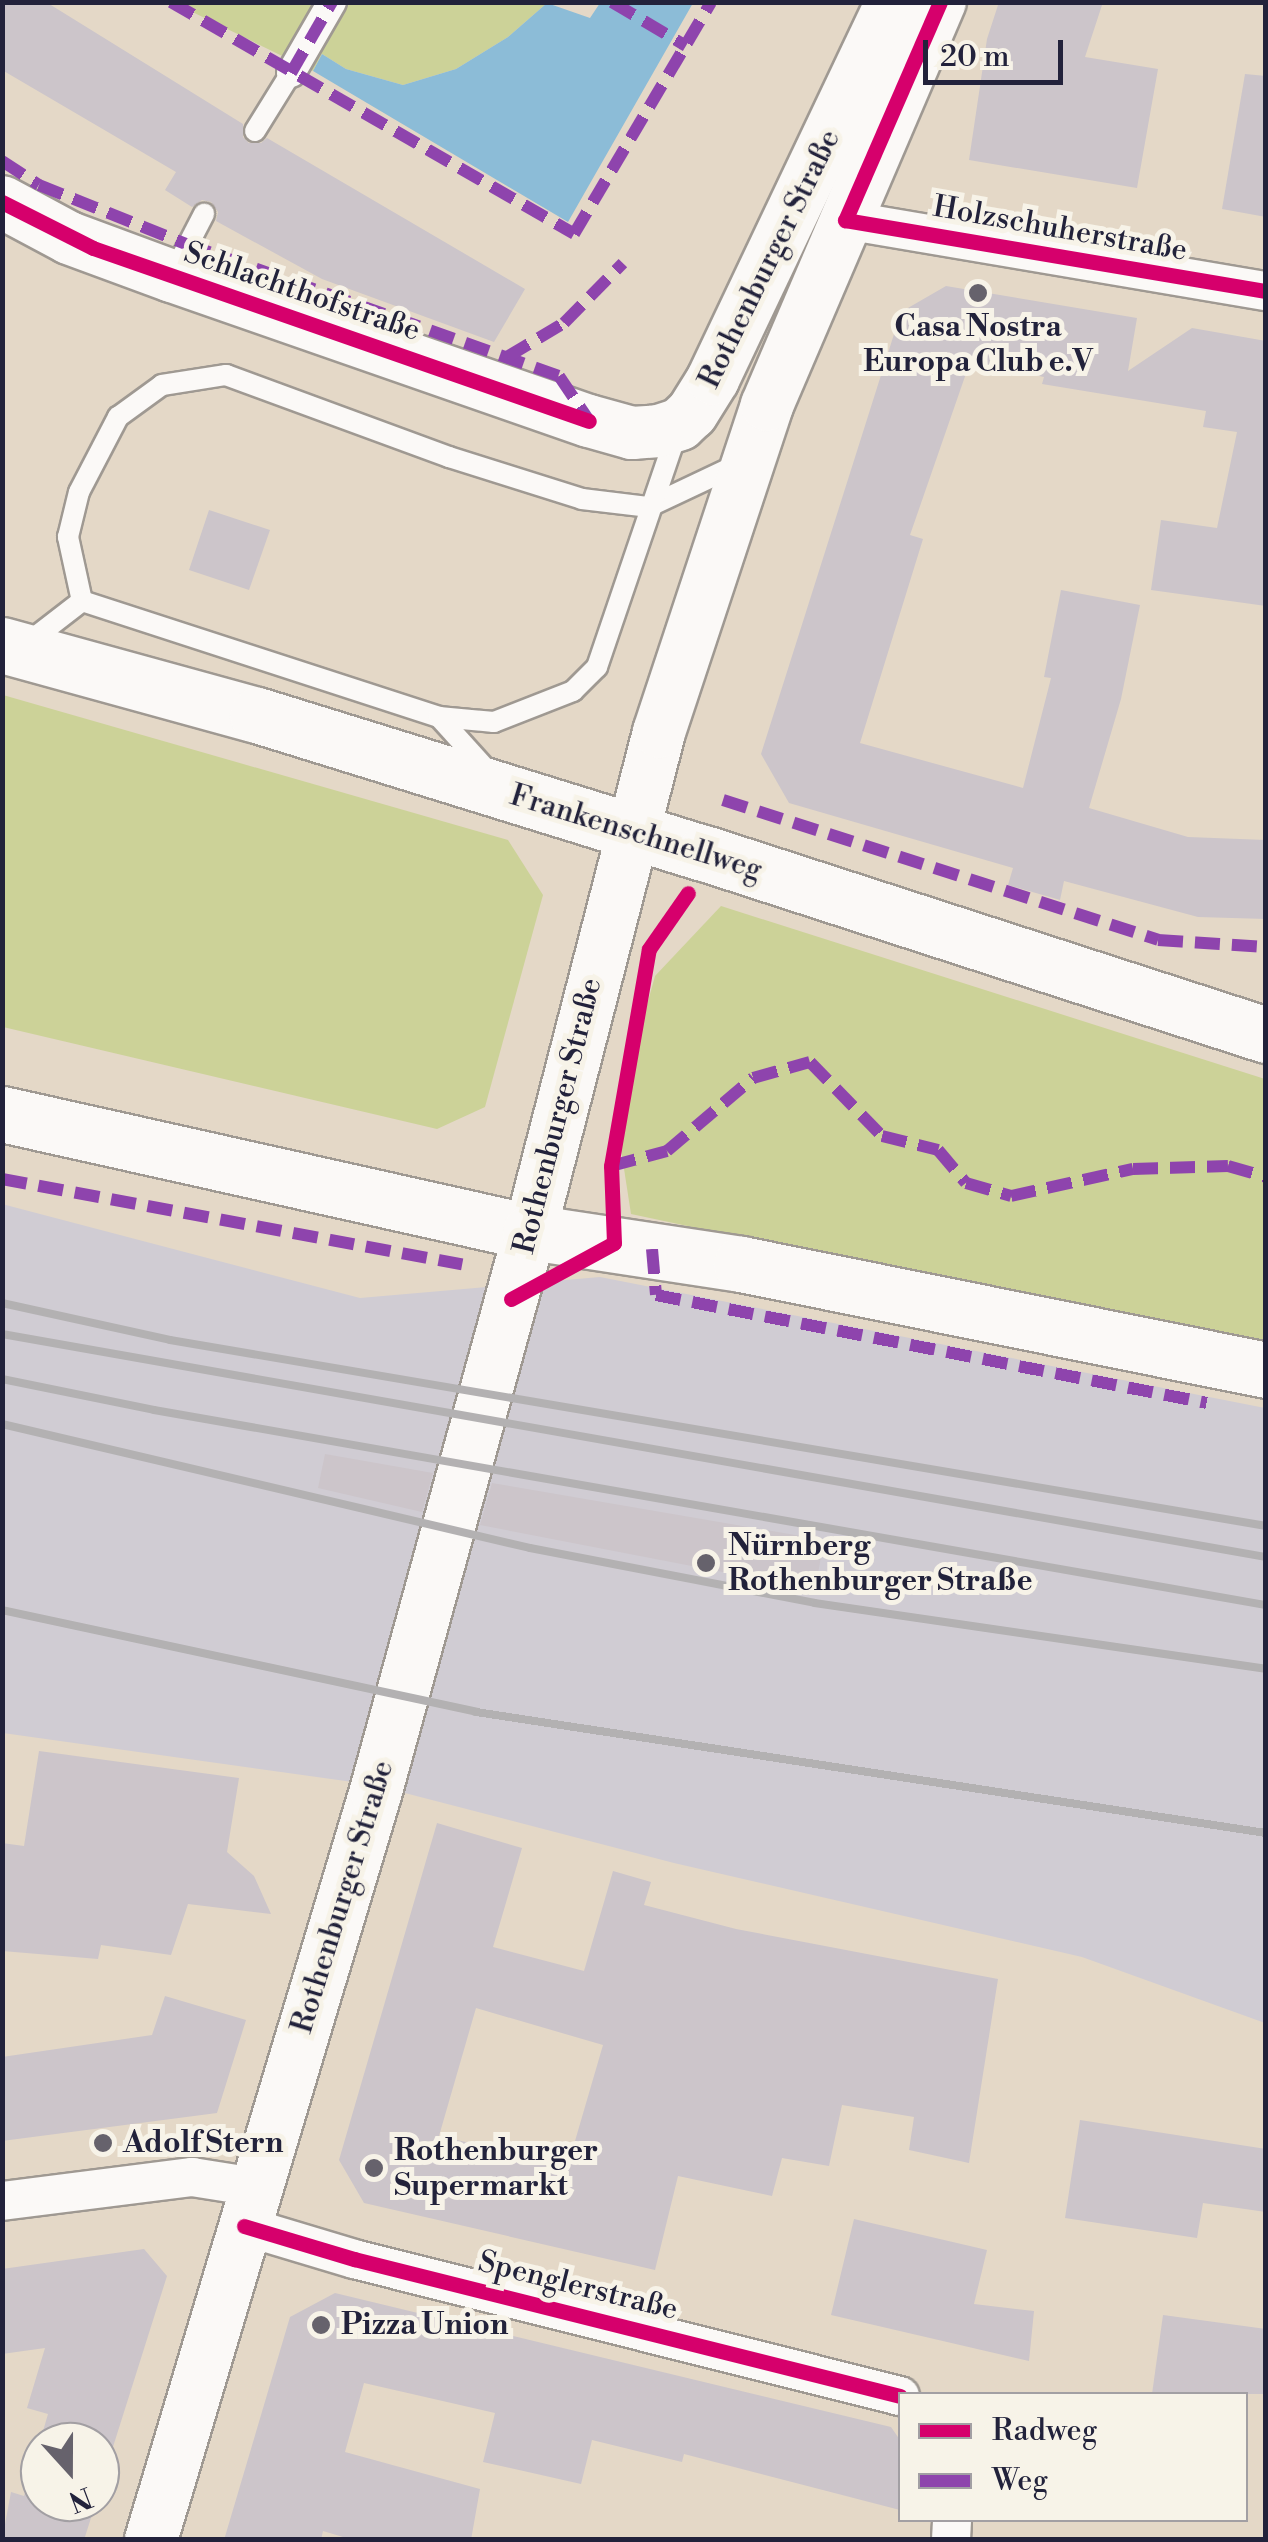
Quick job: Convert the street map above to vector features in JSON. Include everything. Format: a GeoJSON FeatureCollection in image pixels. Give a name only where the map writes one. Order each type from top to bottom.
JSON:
{"type":"FeatureCollection","features":[{"type":"Feature","properties":{"kind":"main road","name":"Rothenburger Straße"},"geometry":{"type":"LineString","coordinates":[[680,424],[714,380],[892,2]]}},
{"type":"Feature","properties":{"kind":"main road","name":"Rothenburger Straße"},"geometry":{"type":"LineString","coordinates":[[151,2540],[376,1791],[530,1232],[630,831],[746,460],[940,2]]}},
{"type":"Feature","properties":{"kind":"main road","name":"Schlachthofstraße"},"geometry":{"type":"LineString","coordinates":[[2,202],[81,243],[589,421],[632,433],[680,424]]}},
{"type":"Feature","properties":{"kind":"main road","name":"Frankenschnellweg"},"geometry":{"type":"LineString","coordinates":[[11,647],[257,715],[1266,1035]]}},
{"type":"Feature","properties":{"kind":"main road"},"geometry":{"type":"LineString","coordinates":[[2,1114],[530,1232],[741,1264],[1266,1370]]}},
{"type":"Feature","properties":{"kind":"street"},"geometry":{"type":"LineString","coordinates":[[291,73],[332,2]]}},
{"type":"Feature","properties":{"kind":"street","name":"Holzschuherstraße"},"geometry":{"type":"LineString","coordinates":[[845,220],[1266,292]]}},
{"type":"Feature","properties":{"kind":"street","name":"Spenglerstraße"},"geometry":{"type":"LineString","coordinates":[[2,2201],[192,2176],[354,2259],[898,2395]]}},
{"type":"Feature","properties":{"kind":"lane"},"geometry":{"type":"LineString","coordinates":[[255,131],[291,73]]}},
{"type":"Feature","properties":{"kind":"lane"},"geometry":{"type":"LineString","coordinates":[[172,276],[204,214]]}},
{"type":"Feature","properties":{"kind":"lane"},"geometry":{"type":"LineString","coordinates":[[82,601],[68,537],[79,492],[118,417],[162,385],[226,375],[449,458],[582,499],[648,508],[746,460]]}},
{"type":"Feature","properties":{"kind":"lane"},"geometry":{"type":"LineString","coordinates":[[82,601],[438,717],[494,722],[573,691],[597,667],[648,508],[680,424]]}},
{"type":"Feature","properties":{"kind":"lane"},"geometry":{"type":"LineString","coordinates":[[11,647],[82,601]]}},
{"type":"Feature","properties":{"kind":"lane"},"geometry":{"type":"LineString","coordinates":[[438,717],[508,793]]}},
{"type":"Feature","properties":{"kind":"shaded area"},"geometry":{"type":"Polygon","coordinates":[[[2,1204],[360,1298],[600,1277],[1265,1408],[1265,2023],[1082,1957],[674,1863],[374,1785],[3,1733],[2,1204]]]}},
{"type":"Feature","properties":{"kind":"green space"},"geometry":{"type":"Polygon","coordinates":[[[174,3],[547,3],[508,37],[456,69],[403,85],[346,69],[322,54],[313,71],[174,3]]]}},
{"type":"Feature","properties":{"kind":"green space"},"geometry":{"type":"Polygon","coordinates":[[[3,695],[508,840],[543,895],[485,1107],[437,1129],[3,1027],[3,695]]]}},
{"type":"Feature","properties":{"kind":"green space"},"geometry":{"type":"Polygon","coordinates":[[[721,906],[1265,1079],[1265,1349],[631,1214],[616,1117],[655,976],[721,906]]]}},
{"type":"Feature","properties":{"kind":"water"},"geometry":{"type":"Polygon","coordinates":[[[547,3],[590,18],[600,3],[693,3],[568,222],[313,71],[322,54],[346,69],[403,85],[456,69],[508,37],[547,3]]]}},
{"type":"Feature","properties":{"kind":"building"},"geometry":{"type":"Polygon","coordinates":[[[2,2],[46,2],[243,124],[243,137],[249,143],[261,143],[267,138],[525,289],[494,342],[322,279],[216,221],[218,212],[211,202],[202,200],[192,207],[165,190],[176,172],[2,70],[2,2]]]}},
{"type":"Feature","properties":{"kind":"building"},"geometry":{"type":"Polygon","coordinates":[[[999,2],[1103,2],[1085,57],[1158,69],[1137,188],[969,160],[987,39],[999,2]]]}},
{"type":"Feature","properties":{"kind":"building"},"geometry":{"type":"Polygon","coordinates":[[[1245,74],[1266,76],[1266,217],[1222,209],[1245,74]]]}},
{"type":"Feature","properties":{"kind":"building"},"geometry":{"type":"Polygon","coordinates":[[[946,286],[1137,318],[1128,371],[1192,328],[1266,341],[1266,606],[1151,590],[1161,520],[1217,528],[1237,432],[1203,427],[1206,411],[1042,384],[1044,377],[970,362],[910,535],[923,539],[860,743],[1023,788],[1051,678],[1044,677],[1061,590],[1140,605],[1121,699],[1089,808],[1188,837],[1266,840],[1266,919],[1198,917],[1064,881],[1060,900],[1008,885],[1013,868],[789,803],[761,754],[901,312],[946,286]]]}},
{"type":"Feature","properties":{"kind":"building"},"geometry":{"type":"Polygon","coordinates":[[[209,510],[270,530],[249,590],[189,570],[209,510]]]}},
{"type":"Feature","properties":{"kind":"building"},"geometry":{"type":"Polygon","coordinates":[[[325,1454],[433,1473],[422,1512],[318,1488],[325,1454]]]}},
{"type":"Feature","properties":{"kind":"building"},"geometry":{"type":"Polygon","coordinates":[[[492,1483],[824,1540],[815,1590],[480,1525],[492,1483]]]}},
{"type":"Feature","properties":{"kind":"building"},"geometry":{"type":"Polygon","coordinates":[[[39,1751],[239,1778],[227,1852],[254,1876],[271,1914],[188,1904],[171,1955],[101,1945],[98,1959],[2,1951],[2,1843],[24,1846],[39,1751]]]}},
{"type":"Feature","properties":{"kind":"building"},"geometry":{"type":"Polygon","coordinates":[[[437,1823],[522,1848],[493,1947],[584,1971],[613,1871],[651,1882],[644,1905],[736,1929],[998,1979],[969,2163],[909,2150],[914,2117],[842,2105],[829,2166],[782,2158],[772,2196],[678,2176],[655,2270],[364,2203],[339,2160],[437,1823]],[[476,2008],[439,2136],[568,2165],[603,2045],[476,2008]]]}},
{"type":"Feature","properties":{"kind":"building"},"geometry":{"type":"Polygon","coordinates":[[[165,1996],[246,2020],[217,2113],[2,2141],[2,2057],[152,2035],[165,1996]]]}},
{"type":"Feature","properties":{"kind":"building"},"geometry":{"type":"Polygon","coordinates":[[[1080,2120],[1266,2149],[1266,2212],[1203,2203],[1197,2238],[1065,2218],[1080,2120]]]}},
{"type":"Feature","properties":{"kind":"building"},"geometry":{"type":"Polygon","coordinates":[[[854,2219],[987,2250],[974,2304],[1034,2311],[1029,2361],[831,2315],[854,2219]]]}},
{"type":"Feature","properties":{"kind":"building"},"geometry":{"type":"Polygon","coordinates":[[[144,2249],[167,2276],[120,2425],[46,2422],[48,2414],[27,2408],[45,2348],[2,2354],[2,2269],[144,2249]]]}},
{"type":"Feature","properties":{"kind":"building"},"geometry":{"type":"Polygon","coordinates":[[[335,2293],[891,2427],[898,2437],[898,2509],[684,2454],[682,2462],[592,2440],[581,2484],[483,2462],[495,2413],[364,2383],[345,2452],[480,2489],[471,2540],[353,2540],[323,2531],[321,2540],[224,2540],[290,2317],[335,2293]]]}},
{"type":"Feature","properties":{"kind":"building"},"geometry":{"type":"Polygon","coordinates":[[[1163,2315],[1266,2329],[1266,2394],[1152,2392],[1163,2315]]]}},
{"type":"Feature","properties":{"kind":"building"},"geometry":{"type":"Polygon","coordinates":[[[11,2492],[20,2495],[20,2522],[90,2522],[84,2540],[2,2540],[11,2492]]]}},
{"type":"Feature","properties":{"kind":"railway"},"geometry":{"type":"LineString","coordinates":[[2,1303],[170,1340],[1266,1526]]}},
{"type":"Feature","properties":{"kind":"railway"},"geometry":{"type":"LineString","coordinates":[[2,1334],[1266,1557]]}},
{"type":"Feature","properties":{"kind":"railway"},"geometry":{"type":"LineString","coordinates":[[2,1379],[154,1410],[1266,1605]]}},
{"type":"Feature","properties":{"kind":"railway"},"geometry":{"type":"LineString","coordinates":[[2,1424],[530,1548],[815,1603],[1266,1669]]}},
{"type":"Feature","properties":{"kind":"railway"},"geometry":{"type":"LineString","coordinates":[[2,1610],[476,1712],[1266,1833]]}},
{"type":"Feature","properties":{"kind":"marked path"},"geometry":{"type":"LineString","coordinates":[[171,2],[574,234],[711,2]]}},
{"type":"Feature","properties":{"kind":"marked path"},"geometry":{"type":"LineString","coordinates":[[291,73],[332,2]]}},
{"type":"Feature","properties":{"kind":"marked path"},"geometry":{"type":"LineString","coordinates":[[612,2],[686,46]]}},
{"type":"Feature","properties":{"kind":"marked path"},"geometry":{"type":"LineString","coordinates":[[2,161],[39,185],[186,244],[559,376],[588,419]]}},
{"type":"Feature","properties":{"kind":"marked path"},"geometry":{"type":"LineString","coordinates":[[507,357],[564,323],[623,263]]}},
{"type":"Feature","properties":{"kind":"marked path"},"geometry":{"type":"LineString","coordinates":[[723,800],[1158,940],[1266,947]]}},
{"type":"Feature","properties":{"kind":"marked path"},"geometry":{"type":"LineString","coordinates":[[611,1166],[667,1151],[753,1078],[810,1062],[882,1136],[938,1150],[966,1183],[1011,1196],[1133,1169],[1228,1166],[1266,1177]]}},
{"type":"Feature","properties":{"kind":"marked path"},"geometry":{"type":"LineString","coordinates":[[2,1179],[462,1264]]}},
{"type":"Feature","properties":{"kind":"marked path"},"geometry":{"type":"LineString","coordinates":[[652,1249],[656,1295],[1207,1403]]}},
{"type":"Feature","properties":{"kind":"cycle path"},"geometry":{"type":"LineString","coordinates":[[940,2],[845,220],[1266,291]]}},
{"type":"Feature","properties":{"kind":"cycle path"},"geometry":{"type":"LineString","coordinates":[[2,202],[93,248],[589,421]]}},
{"type":"Feature","properties":{"kind":"cycle path"},"geometry":{"type":"LineString","coordinates":[[511,1299],[614,1243],[611,1166],[649,949],[688,893]]}},
{"type":"Feature","properties":{"kind":"cycle path"},"geometry":{"type":"LineString","coordinates":[[244,2226],[354,2259],[898,2395]]}},
{"type":"Feature","properties":{"kind":"place","name":"Casa Nostra Europa Club e.V"},"geometry":{"type":"Point","coordinates":[978,293]}},
{"type":"Feature","properties":{"kind":"place","name":"Nürnberg Rothenburger Straße"},"geometry":{"type":"Point","coordinates":[706,1563]}},
{"type":"Feature","properties":{"kind":"place","name":"Adolf Stern"},"geometry":{"type":"Point","coordinates":[103,2143]}},
{"type":"Feature","properties":{"kind":"place","name":"Rothenburger Supermarkt"},"geometry":{"type":"Point","coordinates":[374,2168]}},
{"type":"Feature","properties":{"kind":"place","name":"Pizza Union"},"geometry":{"type":"Point","coordinates":[321,2325]}}]}
